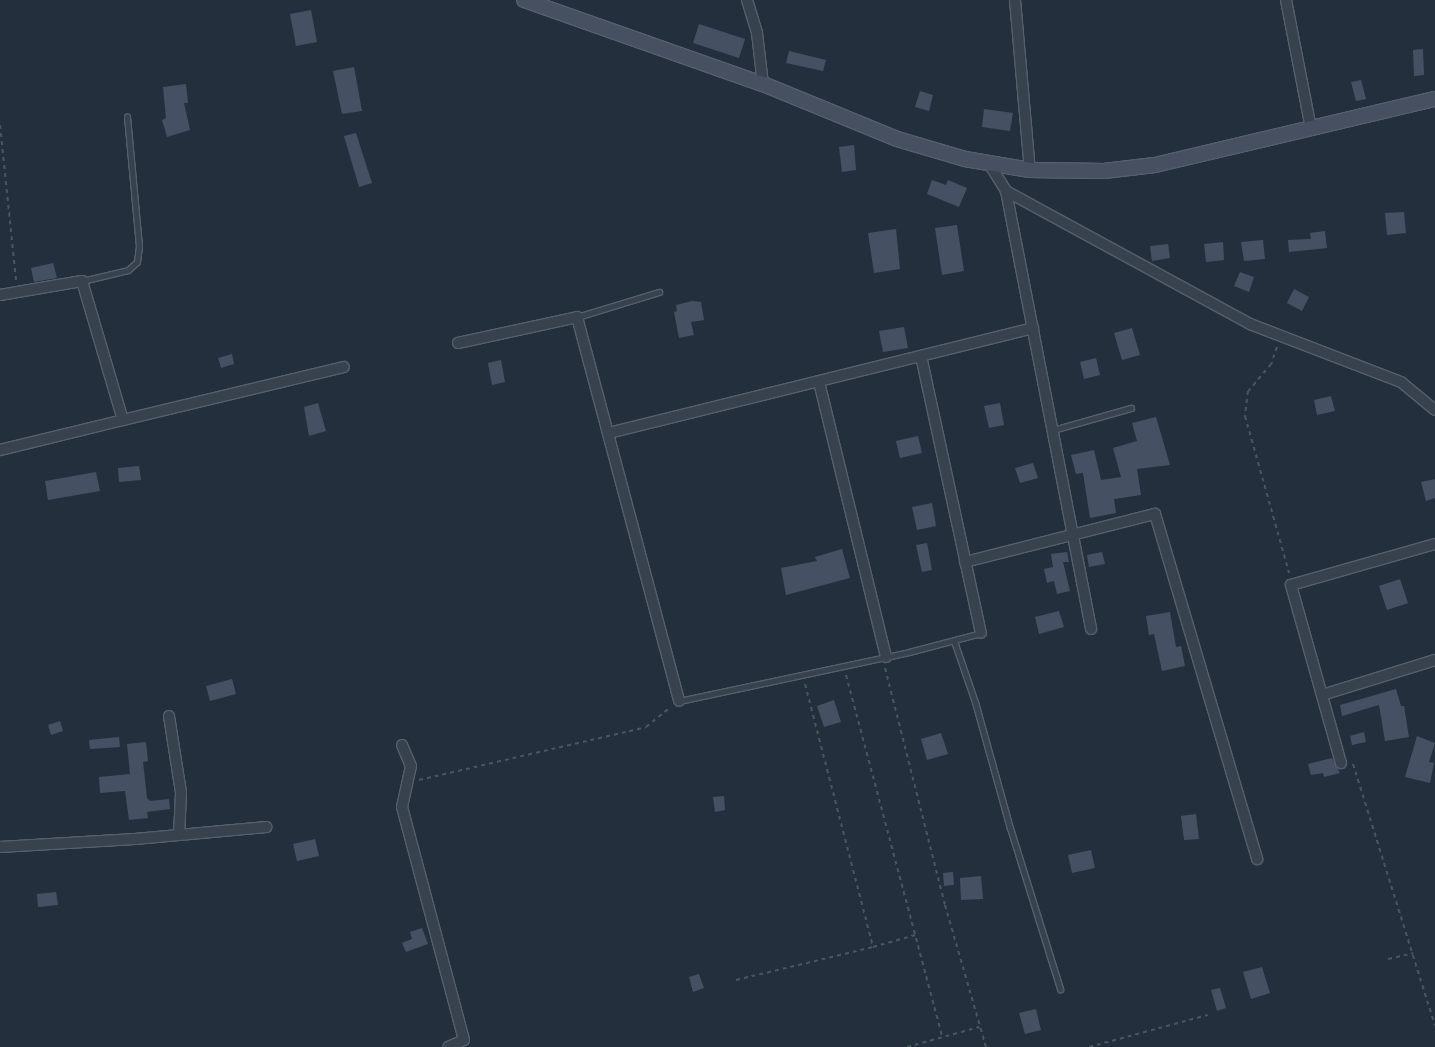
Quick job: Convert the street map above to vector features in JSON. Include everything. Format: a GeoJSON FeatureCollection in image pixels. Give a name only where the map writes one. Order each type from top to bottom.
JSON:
{"type":"FeatureCollection","features":[{"type":"Feature","properties":{"kind":"main road"},"geometry":{"type":"LineString","coordinates":[[524,0],[763,84],[897,139],[990,164],[1030,170],[1104,171],[1155,165],[1435,98]]}},
{"type":"Feature","properties":{"kind":"street"},"geometry":{"type":"LineString","coordinates":[[747,0],[757,33],[763,84]]}},
{"type":"Feature","properties":{"kind":"street"},"geometry":{"type":"LineString","coordinates":[[1015,0],[1030,170]]}},
{"type":"Feature","properties":{"kind":"street"},"geometry":{"type":"LineString","coordinates":[[1286,0],[1311,129]]}},
{"type":"Feature","properties":{"kind":"street"},"geometry":{"type":"LineString","coordinates":[[990,164],[1006,191],[1092,629]]}},
{"type":"Feature","properties":{"kind":"street"},"geometry":{"type":"LineString","coordinates":[[1006,191],[1250,324],[1401,382],[1435,410]]}},
{"type":"Feature","properties":{"kind":"street"},"geometry":{"type":"LineString","coordinates":[[0,295],[82,281],[123,420]]}},
{"type":"Feature","properties":{"kind":"street"},"geometry":{"type":"LineString","coordinates":[[458,343],[577,317],[679,701]]}},
{"type":"Feature","properties":{"kind":"street"},"geometry":{"type":"LineString","coordinates":[[608,433],[1033,328]]}},
{"type":"Feature","properties":{"kind":"street"},"geometry":{"type":"LineString","coordinates":[[921,356],[981,633]]}},
{"type":"Feature","properties":{"kind":"street"},"geometry":{"type":"LineString","coordinates":[[0,450],[344,367]]}},
{"type":"Feature","properties":{"kind":"street"},"geometry":{"type":"LineString","coordinates":[[819,382],[884,657]]}},
{"type":"Feature","properties":{"kind":"street"},"geometry":{"type":"LineString","coordinates":[[965,562],[1155,514],[1257,858]]}},
{"type":"Feature","properties":{"kind":"street"},"geometry":{"type":"LineString","coordinates":[[1341,762],[1291,585],[1435,544]]}},
{"type":"Feature","properties":{"kind":"street"},"geometry":{"type":"LineString","coordinates":[[1322,695],[1435,660]]}},
{"type":"Feature","properties":{"kind":"street"},"geometry":{"type":"LineString","coordinates":[[170,716],[180,793],[179,835]]}},
{"type":"Feature","properties":{"kind":"street"},"geometry":{"type":"LineString","coordinates":[[402,744],[411,766],[410,782],[402,807],[464,1040],[448,1047]]}},
{"type":"Feature","properties":{"kind":"street"},"geometry":{"type":"LineString","coordinates":[[0,846],[179,835],[266,827]]}},
{"type":"Feature","properties":{"kind":"lane"},"geometry":{"type":"LineString","coordinates":[[82,281],[128,270],[137,262],[139,246],[127,117]]}},
{"type":"Feature","properties":{"kind":"lane"},"geometry":{"type":"LineString","coordinates":[[577,317],[658,292]]}},
{"type":"Feature","properties":{"kind":"lane"},"geometry":{"type":"LineString","coordinates":[[1053,430],[1131,408]]}},
{"type":"Feature","properties":{"kind":"lane"},"geometry":{"type":"LineString","coordinates":[[679,701],[884,657],[981,633]]}},
{"type":"Feature","properties":{"kind":"lane"},"geometry":{"type":"LineString","coordinates":[[954,641],[975,702],[1010,828],[1060,988]]}},
{"type":"Feature","properties":{"kind":"path"},"geometry":{"type":"LineString","coordinates":[[0,125],[17,292]]}},
{"type":"Feature","properties":{"kind":"path"},"geometry":{"type":"LineString","coordinates":[[1279,335],[1271,364],[1248,391],[1245,416],[1291,585]]}},
{"type":"Feature","properties":{"kind":"path"},"geometry":{"type":"LineString","coordinates":[[884,657],[945,905],[986,1047]]}},
{"type":"Feature","properties":{"kind":"path"},"geometry":{"type":"LineString","coordinates":[[843,666],[942,1037]]}},
{"type":"Feature","properties":{"kind":"path"},"geometry":{"type":"LineString","coordinates":[[803,674],[873,947]]}},
{"type":"Feature","properties":{"kind":"path"},"geometry":{"type":"LineString","coordinates":[[410,782],[646,727],[679,701]]}},
{"type":"Feature","properties":{"kind":"path"},"geometry":{"type":"LineString","coordinates":[[1341,762],[1355,764],[1435,1025]]}},
{"type":"Feature","properties":{"kind":"path"},"geometry":{"type":"LineString","coordinates":[[736,980],[916,935]]}},
{"type":"Feature","properties":{"kind":"path"},"geometry":{"type":"LineString","coordinates":[[1388,959],[1413,953]]}},
{"type":"Feature","properties":{"kind":"path"},"geometry":{"type":"LineString","coordinates":[[1089,1047],[1208,1015]]}},
{"type":"Feature","properties":{"kind":"path"},"geometry":{"type":"LineString","coordinates":[[907,1047],[980,1027]]}},
{"type":"Feature","properties":{"kind":"building"},"geometry":{"type":"Polygon","coordinates":[[[311,10],[317,42],[296,46],[290,14],[311,10]]]}},
{"type":"Feature","properties":{"kind":"building"},"geometry":{"type":"Polygon","coordinates":[[[699,24],[745,39],[739,58],[693,43],[699,24]]]}},
{"type":"Feature","properties":{"kind":"building"},"geometry":{"type":"Polygon","coordinates":[[[1423,49],[1424,75],[1414,76],[1413,50],[1423,49]]]}},
{"type":"Feature","properties":{"kind":"building"},"geometry":{"type":"Polygon","coordinates":[[[789,51],[826,60],[823,71],[786,63],[789,51]]]}},
{"type":"Feature","properties":{"kind":"building"},"geometry":{"type":"Polygon","coordinates":[[[354,67],[362,111],[342,114],[333,71],[354,67]]]}},
{"type":"Feature","properties":{"kind":"building"},"geometry":{"type":"Polygon","coordinates":[[[1361,80],[1366,99],[1356,101],[1351,82],[1361,80]]]}},
{"type":"Feature","properties":{"kind":"building"},"geometry":{"type":"Polygon","coordinates":[[[186,84],[188,103],[184,103],[190,130],[167,137],[162,120],[166,118],[163,87],[186,84]]]}},
{"type":"Feature","properties":{"kind":"building"},"geometry":{"type":"Polygon","coordinates":[[[920,91],[933,95],[929,111],[915,107],[920,91]]]}},
{"type":"Feature","properties":{"kind":"building"},"geometry":{"type":"Polygon","coordinates":[[[984,109],[1013,113],[1010,131],[982,127],[984,109]]]}},
{"type":"Feature","properties":{"kind":"building"},"geometry":{"type":"Polygon","coordinates":[[[356,133],[372,183],[359,187],[344,136],[356,133]]]}},
{"type":"Feature","properties":{"kind":"building"},"geometry":{"type":"Polygon","coordinates":[[[854,145],[856,170],[842,172],[839,147],[854,145]]]}},
{"type":"Feature","properties":{"kind":"building"},"geometry":{"type":"Polygon","coordinates":[[[932,180],[946,185],[948,180],[967,188],[959,207],[927,194],[932,180]]]}},
{"type":"Feature","properties":{"kind":"building"},"geometry":{"type":"Polygon","coordinates":[[[1404,212],[1406,233],[1387,235],[1385,213],[1404,212]]]}},
{"type":"Feature","properties":{"kind":"building"},"geometry":{"type":"Polygon","coordinates":[[[957,225],[964,271],[942,275],[935,228],[957,225]]]}},
{"type":"Feature","properties":{"kind":"building"},"geometry":{"type":"Polygon","coordinates":[[[896,229],[900,269],[874,273],[868,233],[896,229]]]}},
{"type":"Feature","properties":{"kind":"building"},"geometry":{"type":"Polygon","coordinates":[[[1325,231],[1327,248],[1289,252],[1288,240],[1311,239],[1310,233],[1325,231]]]}},
{"type":"Feature","properties":{"kind":"building"},"geometry":{"type":"Polygon","coordinates":[[[1263,240],[1265,259],[1244,261],[1241,242],[1263,240]]]}},
{"type":"Feature","properties":{"kind":"building"},"geometry":{"type":"Polygon","coordinates":[[[1223,242],[1224,260],[1206,262],[1204,244],[1223,242]]]}},
{"type":"Feature","properties":{"kind":"building"},"geometry":{"type":"Polygon","coordinates":[[[1168,244],[1170,258],[1152,261],[1150,246],[1168,244]]]}},
{"type":"Feature","properties":{"kind":"building"},"geometry":{"type":"Polygon","coordinates":[[[53,263],[57,278],[34,282],[31,268],[53,263]]]}},
{"type":"Feature","properties":{"kind":"building"},"geometry":{"type":"Polygon","coordinates":[[[1240,272],[1254,277],[1249,292],[1234,286],[1240,272]]]}},
{"type":"Feature","properties":{"kind":"building"},"geometry":{"type":"Polygon","coordinates":[[[1294,289],[1309,297],[1302,311],[1287,303],[1294,289]]]}},
{"type":"Feature","properties":{"kind":"building"},"geometry":{"type":"Polygon","coordinates":[[[692,301],[701,302],[704,320],[691,322],[694,335],[679,338],[674,312],[677,311],[676,305],[692,301]]]}},
{"type":"Feature","properties":{"kind":"building"},"geometry":{"type":"Polygon","coordinates":[[[904,327],[908,348],[883,352],[879,331],[904,327]]]}},
{"type":"Feature","properties":{"kind":"building"},"geometry":{"type":"Polygon","coordinates":[[[1132,328],[1140,355],[1122,360],[1114,333],[1132,328]]]}},
{"type":"Feature","properties":{"kind":"building"},"geometry":{"type":"Polygon","coordinates":[[[232,354],[234,364],[221,368],[218,358],[232,354]]]}},
{"type":"Feature","properties":{"kind":"building"},"geometry":{"type":"Polygon","coordinates":[[[1096,358],[1100,375],[1084,379],[1080,362],[1096,358]]]}},
{"type":"Feature","properties":{"kind":"building"},"geometry":{"type":"Polygon","coordinates":[[[501,360],[505,382],[492,385],[488,363],[501,360]]]}},
{"type":"Feature","properties":{"kind":"building"},"geometry":{"type":"Polygon","coordinates":[[[1331,396],[1335,411],[1317,415],[1314,400],[1331,396]]]}},
{"type":"Feature","properties":{"kind":"building"},"geometry":{"type":"Polygon","coordinates":[[[318,403],[326,431],[309,436],[304,407],[318,403]]]}},
{"type":"Feature","properties":{"kind":"building"},"geometry":{"type":"Polygon","coordinates":[[[1000,403],[1004,425],[989,428],[984,406],[1000,403]]]}},
{"type":"Feature","properties":{"kind":"building"},"geometry":{"type":"Polygon","coordinates":[[[1156,417],[1170,465],[1137,469],[1141,495],[1114,499],[1116,513],[1090,518],[1083,473],[1076,474],[1071,455],[1094,450],[1101,480],[1121,477],[1113,448],[1137,441],[1132,423],[1156,417]]]}},
{"type":"Feature","properties":{"kind":"building"},"geometry":{"type":"Polygon","coordinates":[[[918,436],[922,453],[900,458],[896,441],[918,436]]]}},
{"type":"Feature","properties":{"kind":"building"},"geometry":{"type":"Polygon","coordinates":[[[1033,463],[1038,478],[1020,483],[1015,468],[1033,463]]]}},
{"type":"Feature","properties":{"kind":"building"},"geometry":{"type":"Polygon","coordinates":[[[139,466],[141,480],[119,482],[118,468],[139,466]]]}},
{"type":"Feature","properties":{"kind":"building"},"geometry":{"type":"Polygon","coordinates":[[[96,472],[100,491],[48,500],[45,481],[96,472]]]}},
{"type":"Feature","properties":{"kind":"building"},"geometry":{"type":"Polygon","coordinates":[[[1435,479],[1435,498],[1426,501],[1421,482],[1435,479]]]}},
{"type":"Feature","properties":{"kind":"building"},"geometry":{"type":"Polygon","coordinates":[[[932,503],[936,526],[917,530],[912,507],[932,503]]]}},
{"type":"Feature","properties":{"kind":"building"},"geometry":{"type":"Polygon","coordinates":[[[927,543],[932,570],[922,572],[916,545],[927,543]]]}},
{"type":"Feature","properties":{"kind":"building"},"geometry":{"type":"Polygon","coordinates":[[[842,549],[850,578],[786,595],[781,568],[817,561],[815,557],[842,549]]]}},
{"type":"Feature","properties":{"kind":"building"},"geometry":{"type":"Polygon","coordinates":[[[1067,552],[1069,562],[1063,562],[1070,591],[1057,594],[1054,581],[1047,583],[1044,569],[1053,567],[1051,554],[1067,552]]]}},
{"type":"Feature","properties":{"kind":"building"},"geometry":{"type":"Polygon","coordinates":[[[1102,552],[1105,564],[1089,567],[1087,555],[1102,552]]]}},
{"type":"Feature","properties":{"kind":"building"},"geometry":{"type":"Polygon","coordinates":[[[1400,579],[1408,603],[1387,610],[1379,586],[1400,579]]]}},
{"type":"Feature","properties":{"kind":"building"},"geometry":{"type":"Polygon","coordinates":[[[1059,611],[1064,627],[1039,634],[1035,617],[1059,611]]]}},
{"type":"Feature","properties":{"kind":"building"},"geometry":{"type":"Polygon","coordinates":[[[1170,612],[1176,647],[1181,646],[1185,666],[1162,671],[1154,634],[1149,635],[1146,616],[1170,612]]]}},
{"type":"Feature","properties":{"kind":"building"},"geometry":{"type":"Polygon","coordinates":[[[232,679],[236,694],[210,701],[206,686],[232,679]]]}},
{"type":"Feature","properties":{"kind":"building"},"geometry":{"type":"Polygon","coordinates":[[[1396,689],[1401,706],[1404,706],[1409,737],[1385,741],[1379,705],[1342,716],[1340,705],[1396,689]]]}},
{"type":"Feature","properties":{"kind":"building"},"geometry":{"type":"Polygon","coordinates":[[[834,700],[841,722],[824,727],[817,706],[834,700]]]}},
{"type":"Feature","properties":{"kind":"building"},"geometry":{"type":"Polygon","coordinates":[[[60,721],[63,731],[51,735],[48,725],[60,721]]]}},
{"type":"Feature","properties":{"kind":"building"},"geometry":{"type":"Polygon","coordinates":[[[1364,732],[1366,742],[1352,745],[1350,736],[1364,732]]]}},
{"type":"Feature","properties":{"kind":"building"},"geometry":{"type":"Polygon","coordinates":[[[941,733],[948,754],[927,760],[921,739],[941,733]]]}},
{"type":"Feature","properties":{"kind":"building"},"geometry":{"type":"Polygon","coordinates":[[[1417,736],[1435,743],[1429,762],[1434,763],[1430,783],[1405,777],[1417,736]]]}},
{"type":"Feature","properties":{"kind":"building"},"geometry":{"type":"Polygon","coordinates":[[[119,737],[120,747],[90,749],[89,740],[119,737]]]}},
{"type":"Feature","properties":{"kind":"building"},"geometry":{"type":"Polygon","coordinates":[[[146,742],[148,761],[143,762],[147,798],[150,801],[169,799],[170,809],[147,812],[148,818],[129,820],[125,791],[100,793],[99,777],[130,774],[127,744],[146,742]]]}},
{"type":"Feature","properties":{"kind":"building"},"geometry":{"type":"Polygon","coordinates":[[[1332,758],[1340,773],[1324,777],[1323,773],[1311,775],[1308,764],[1332,758]]]}},
{"type":"Feature","properties":{"kind":"building"},"geometry":{"type":"Polygon","coordinates":[[[724,796],[725,810],[715,812],[713,797],[724,796]]]}},
{"type":"Feature","properties":{"kind":"building"},"geometry":{"type":"Polygon","coordinates":[[[1196,814],[1199,839],[1184,840],[1181,816],[1196,814]]]}},
{"type":"Feature","properties":{"kind":"building"},"geometry":{"type":"Polygon","coordinates":[[[315,839],[319,856],[297,861],[293,844],[315,839]]]}},
{"type":"Feature","properties":{"kind":"building"},"geometry":{"type":"Polygon","coordinates":[[[1091,850],[1095,868],[1072,873],[1068,855],[1091,850]]]}},
{"type":"Feature","properties":{"kind":"building"},"geometry":{"type":"Polygon","coordinates":[[[953,872],[954,885],[944,886],[943,873],[953,872]]]}},
{"type":"Feature","properties":{"kind":"building"},"geometry":{"type":"Polygon","coordinates":[[[981,876],[983,899],[961,900],[960,878],[981,876]]]}},
{"type":"Feature","properties":{"kind":"building"},"geometry":{"type":"Polygon","coordinates":[[[56,892],[58,905],[38,907],[37,894],[56,892]]]}},
{"type":"Feature","properties":{"kind":"building"},"geometry":{"type":"Polygon","coordinates":[[[422,928],[428,944],[406,952],[402,943],[412,939],[410,932],[422,928]]]}},
{"type":"Feature","properties":{"kind":"building"},"geometry":{"type":"Polygon","coordinates":[[[1262,967],[1270,993],[1251,999],[1243,972],[1262,967]]]}},
{"type":"Feature","properties":{"kind":"building"},"geometry":{"type":"Polygon","coordinates":[[[699,974],[704,988],[693,992],[689,977],[699,974]]]}},
{"type":"Feature","properties":{"kind":"building"},"geometry":{"type":"Polygon","coordinates":[[[1220,988],[1226,1008],[1217,1011],[1211,990],[1220,988]]]}},
{"type":"Feature","properties":{"kind":"building"},"geometry":{"type":"Polygon","coordinates":[[[1036,1009],[1041,1030],[1025,1034],[1019,1013],[1036,1009]]]}}]}
